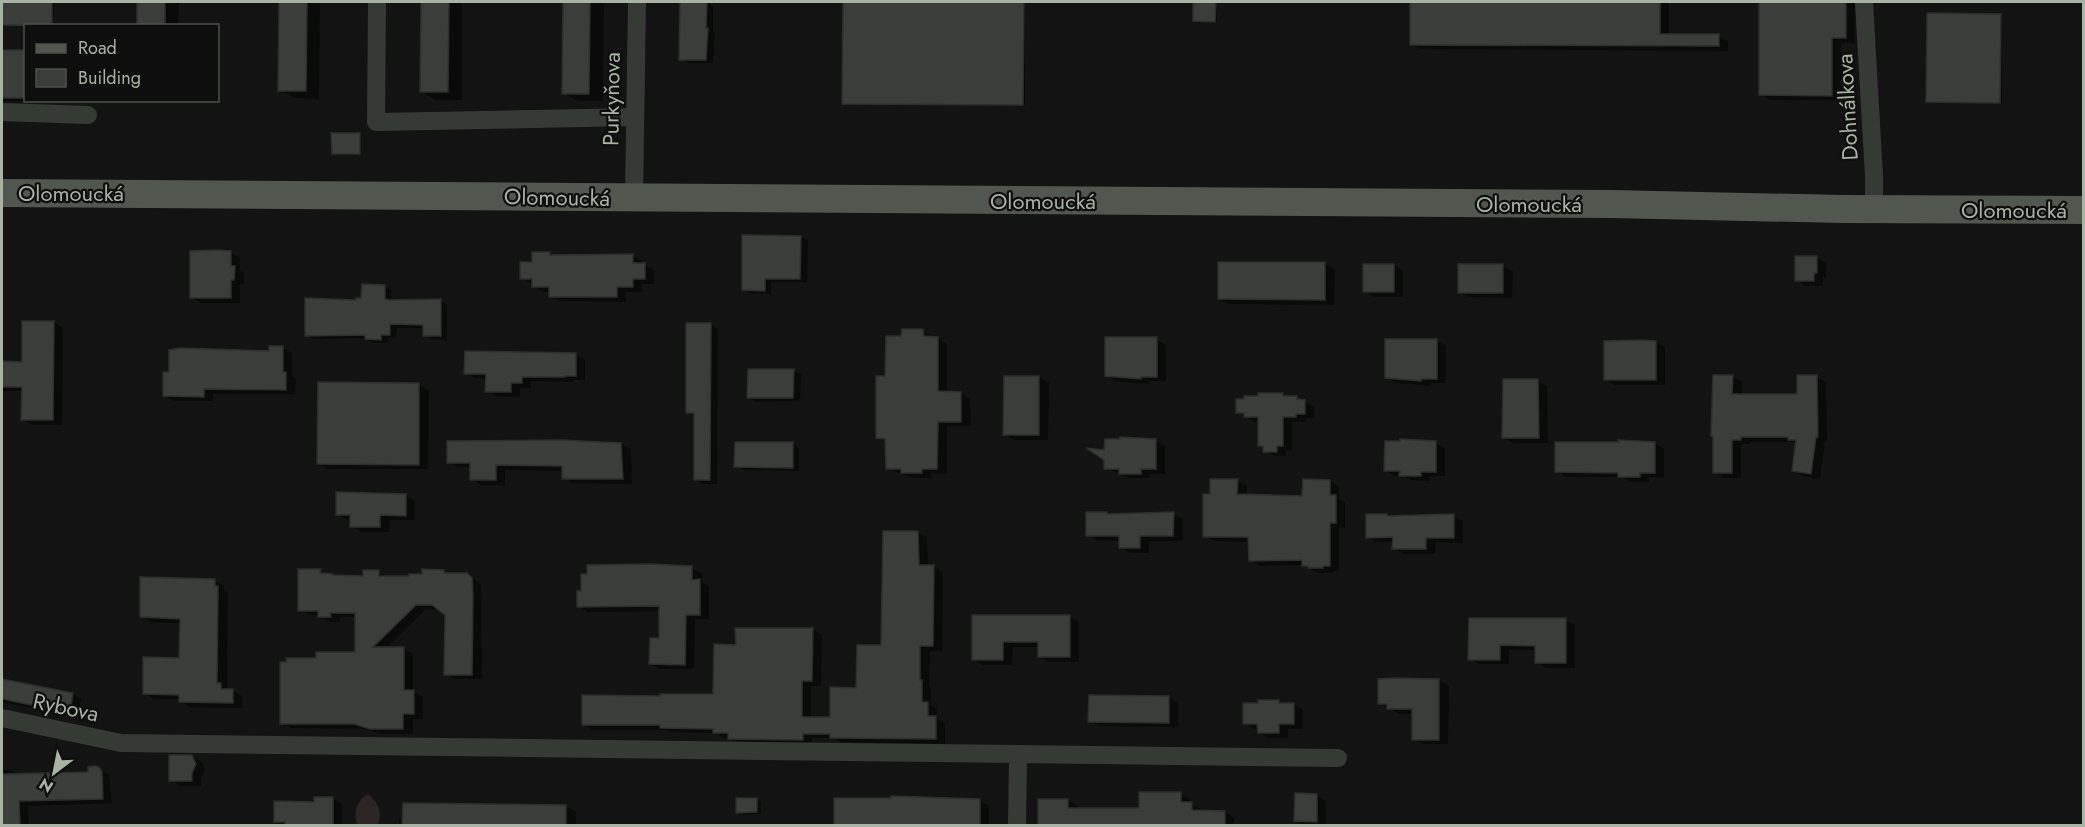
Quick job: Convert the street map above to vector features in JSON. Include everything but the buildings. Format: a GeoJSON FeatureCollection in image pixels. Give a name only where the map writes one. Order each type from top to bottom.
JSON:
{"type":"FeatureCollection","features":[{"type":"Feature","properties":{"kind":"main road","name":"Olomoucká"},"geometry":{"type":"LineString","coordinates":[[2,193],[1611,204],[2084,210]]}},
{"type":"Feature","properties":{"kind":"street"},"geometry":{"type":"LineString","coordinates":[[377,2],[376,122],[635,117]]}},
{"type":"Feature","properties":{"kind":"street","name":"Purkyňova"},"geometry":{"type":"LineString","coordinates":[[634,198],[637,2]]}},
{"type":"Feature","properties":{"kind":"street","name":"Dohnálkova"},"geometry":{"type":"LineString","coordinates":[[1864,2],[1873,142],[1874,209]]}},
{"type":"Feature","properties":{"kind":"street"},"geometry":{"type":"LineString","coordinates":[[2,112],[88,116]]}},
{"type":"Feature","properties":{"kind":"street","name":"Rybova"},"geometry":{"type":"LineString","coordinates":[[2,718],[121,743],[1338,758]]}},
{"type":"Feature","properties":{"kind":"street"},"geometry":{"type":"LineString","coordinates":[[1017,825],[1018,755]]}},
{"type":"Feature","properties":{"kind":"shaded area"},"geometry":{"type":"Polygon","coordinates":[[[368,794],[379,808],[379,821],[377,825],[358,825],[355,816],[357,808],[368,794]]]}}]}
